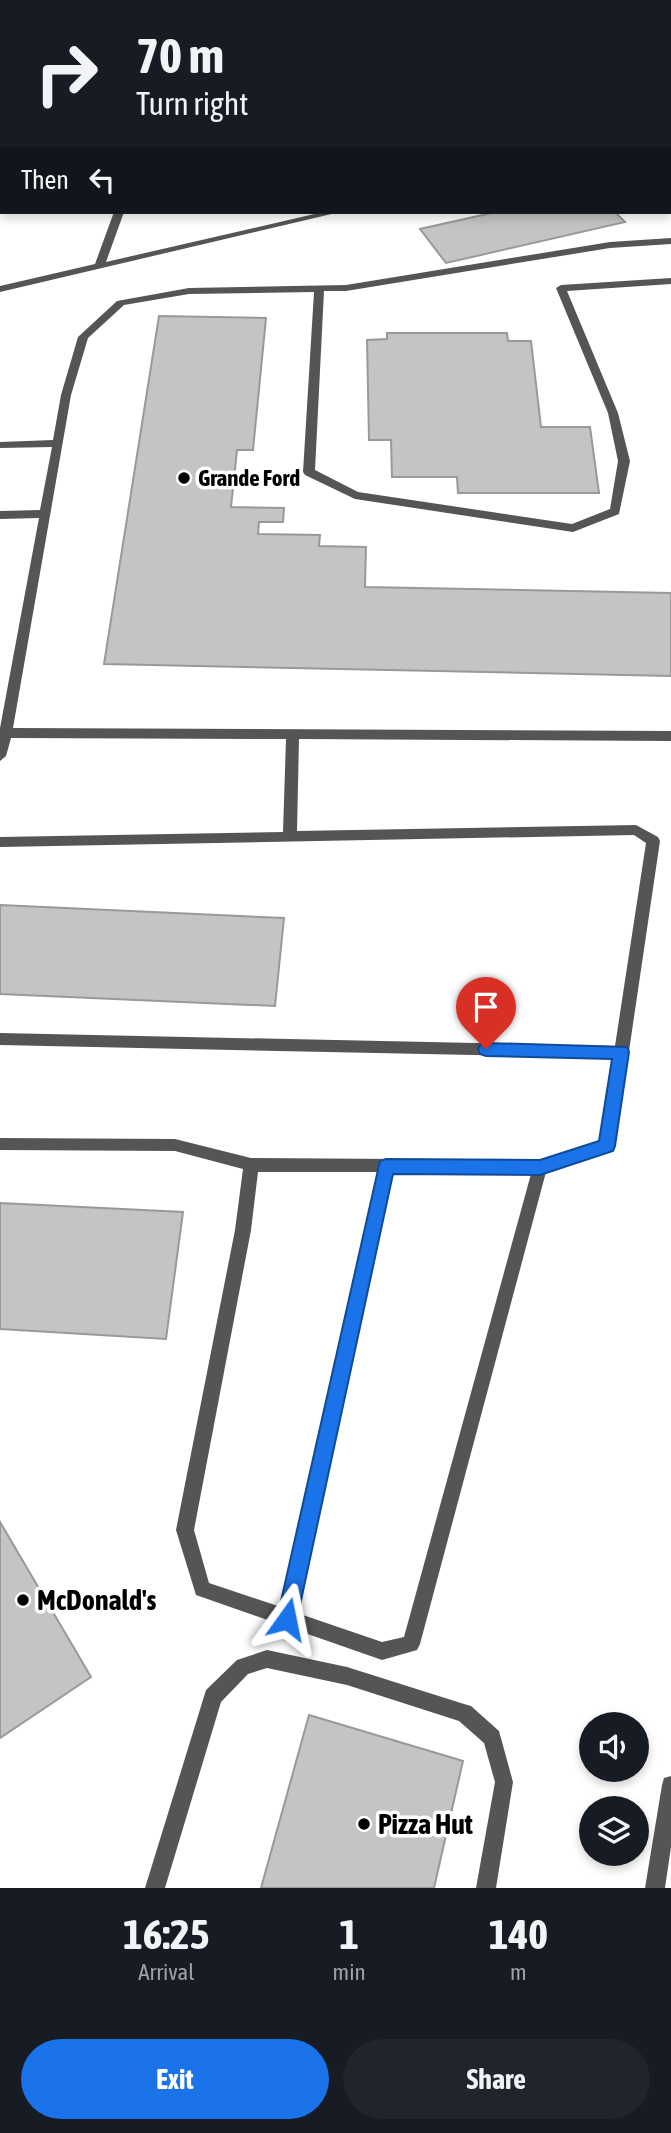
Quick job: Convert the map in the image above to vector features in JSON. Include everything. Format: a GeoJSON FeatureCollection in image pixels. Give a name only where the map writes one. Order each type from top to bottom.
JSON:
{"type":"FeatureCollection","features":[{"type":"Feature","properties":{"kind":"street"},"geometry":{"type":"LineString","coordinates":[[99,267],[118,214]]}},
{"type":"Feature","properties":{"kind":"street"},"geometry":{"type":"LineString","coordinates":[[0,289],[326,214]]}},
{"type":"Feature","properties":{"kind":"street"},"geometry":{"type":"LineString","coordinates":[[0,756],[15,689],[66,395],[83,337],[121,303],[189,291],[346,288],[610,245],[671,242]]}},
{"type":"Feature","properties":{"kind":"street"},"geometry":{"type":"LineString","coordinates":[[319,289],[309,472],[355,495],[573,528],[615,511],[624,461],[613,413],[561,288],[671,281]]}},
{"type":"Feature","properties":{"kind":"street"},"geometry":{"type":"LineString","coordinates":[[0,445],[57,443]]}},
{"type":"Feature","properties":{"kind":"street"},"geometry":{"type":"LineString","coordinates":[[0,515],[45,514]]}},
{"type":"Feature","properties":{"kind":"street"},"geometry":{"type":"LineString","coordinates":[[0,689],[15,689]]}},
{"type":"Feature","properties":{"kind":"street"},"geometry":{"type":"LineString","coordinates":[[6,733],[671,736]]}},
{"type":"Feature","properties":{"kind":"street"},"geometry":{"type":"LineString","coordinates":[[290,836],[293,734]]}},
{"type":"Feature","properties":{"kind":"street"},"geometry":{"type":"LineString","coordinates":[[0,842],[636,830],[653,841],[607,1146],[540,1167],[251,1165],[175,1145],[0,1144]]}},
{"type":"Feature","properties":{"kind":"street"},"geometry":{"type":"LineString","coordinates":[[0,1040],[621,1052]]}},
{"type":"Feature","properties":{"kind":"street"},"geometry":{"type":"LineString","coordinates":[[251,1165],[243,1230],[185,1530],[202,1589],[382,1651],[411,1644],[540,1167]]}},
{"type":"Feature","properties":{"kind":"street"},"geometry":{"type":"LineString","coordinates":[[287,1619],[386,1166]]}},
{"type":"Feature","properties":{"kind":"street"},"geometry":{"type":"LineString","coordinates":[[155,1888],[213,1697],[243,1666],[267,1659],[347,1676],[464,1713],[492,1738],[504,1783],[486,1888]]}},
{"type":"Feature","properties":{"kind":"street"},"geometry":{"type":"LineString","coordinates":[[655,1888],[671,1785]]}},
{"type":"Feature","properties":{"kind":"building"},"geometry":{"type":"Polygon","coordinates":[[[487,214],[617,214],[625,222],[446,263],[420,229],[487,214]]]}},
{"type":"Feature","properties":{"kind":"building","name":"Grande Ford"},"geometry":{"type":"Polygon","coordinates":[[[159,316],[266,318],[253,450],[237,450],[231,507],[284,508],[283,522],[259,522],[258,534],[320,535],[319,546],[366,547],[365,587],[671,593],[671,676],[104,664],[159,316]]]}},
{"type":"Feature","properties":{"kind":"building"},"geometry":{"type":"Polygon","coordinates":[[[387,333],[507,333],[508,341],[531,341],[541,427],[590,427],[599,493],[458,493],[457,477],[392,477],[391,440],[369,440],[367,340],[387,339],[387,333]]]}},
{"type":"Feature","properties":{"kind":"building"},"geometry":{"type":"Polygon","coordinates":[[[0,905],[284,918],[275,1006],[0,994],[0,905]]]}},
{"type":"Feature","properties":{"kind":"building"},"geometry":{"type":"Polygon","coordinates":[[[0,1203],[183,1212],[166,1339],[0,1329],[0,1203]]]}},
{"type":"Feature","properties":{"kind":"building","name":"McDonald's"},"geometry":{"type":"Polygon","coordinates":[[[0,1522],[91,1677],[0,1738],[0,1522]]]}},
{"type":"Feature","properties":{"kind":"building","name":"Pizza Hut"},"geometry":{"type":"Polygon","coordinates":[[[309,1715],[463,1761],[434,1888],[261,1888],[309,1715]]]}},
{"type":"Feature","properties":{"kind":"place","name":"Grande Ford"},"geometry":{"type":"Point","coordinates":[184,478]}},
{"type":"Feature","properties":{"kind":"place","name":"McDonald's"},"geometry":{"type":"Point","coordinates":[23,1600]}},
{"type":"Feature","properties":{"kind":"place","name":"Pizza Hut"},"geometry":{"type":"Point","coordinates":[364,1824]}},
{"type":"Feature","properties":{"kind":"route"},"geometry":{"type":"LineString","coordinates":[[287,1619],[386,1166],[540,1167],[607,1146],[621,1052],[486,1049]]}}]}
